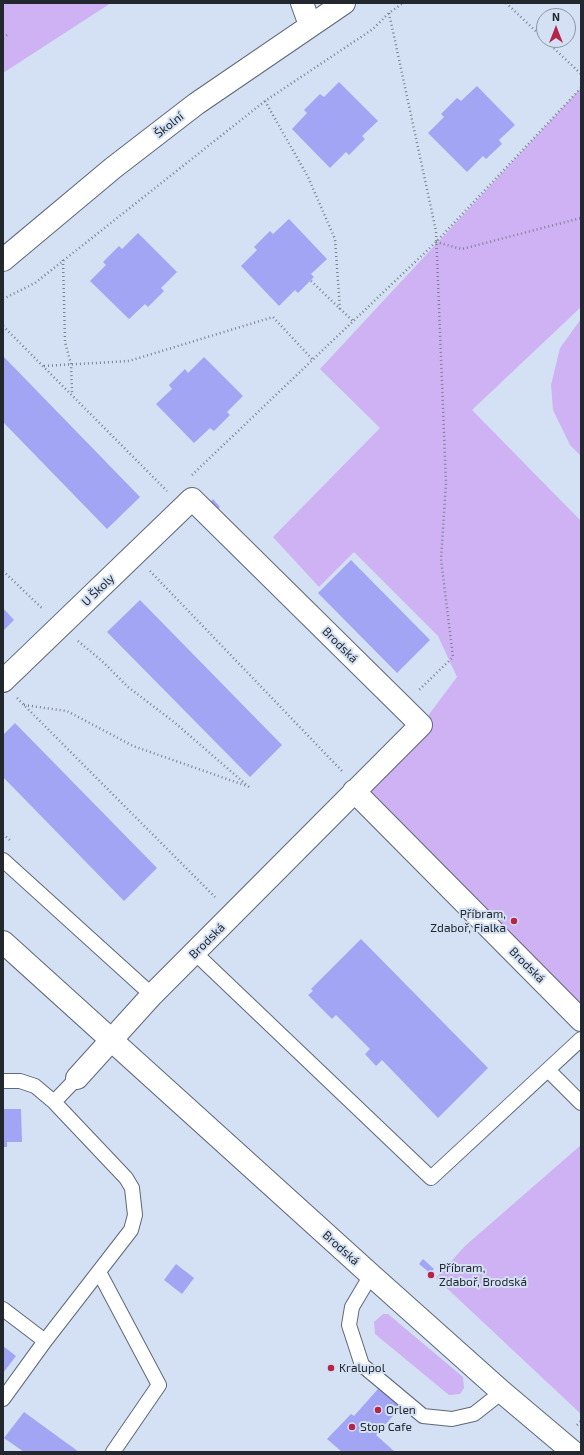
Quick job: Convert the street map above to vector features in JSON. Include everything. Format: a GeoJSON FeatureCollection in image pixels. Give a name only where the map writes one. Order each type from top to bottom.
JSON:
{"type":"FeatureCollection","features":[{"type":"Feature","properties":{"kind":"street"},"geometry":{"type":"LineString","coordinates":[[302,3],[310,25]]}},
{"type":"Feature","properties":{"kind":"street","name":"Školní"},"geometry":{"type":"LineString","coordinates":[[3,260],[113,168],[196,104],[344,3]]}},
{"type":"Feature","properties":{"kind":"street","name":"Brodská"},"geometry":{"type":"LineString","coordinates":[[77,1078],[152,995],[421,725],[184,491]]}},
{"type":"Feature","properties":{"kind":"street","name":"U Školy"},"geometry":{"type":"LineString","coordinates":[[8,688],[60,626],[134,555],[184,491]]}},
{"type":"Feature","properties":{"kind":"street","name":"Brodská"},"geometry":{"type":"LineString","coordinates":[[356,789],[581,1020]]}},
{"type":"Feature","properties":{"kind":"street","name":"Brodská"},"geometry":{"type":"LineString","coordinates":[[3,942],[371,1275],[502,1392],[573,1452]]}},
{"type":"Feature","properties":{"kind":"lane"},"geometry":{"type":"LineString","coordinates":[[3,860],[152,995]]}},
{"type":"Feature","properties":{"kind":"lane"},"geometry":{"type":"LineString","coordinates":[[195,953],[431,1178],[581,1039]]}},
{"type":"Feature","properties":{"kind":"lane"},"geometry":{"type":"LineString","coordinates":[[548,1070],[581,1104]]}},
{"type":"Feature","properties":{"kind":"lane"},"geometry":{"type":"LineString","coordinates":[[54,1102],[77,1078]]}},
{"type":"Feature","properties":{"kind":"lane"},"geometry":{"type":"LineString","coordinates":[[3,1081],[20,1081],[34,1086],[54,1102],[126,1178],[132,1188],[135,1215],[131,1230],[46,1340],[3,1399]]}},
{"type":"Feature","properties":{"kind":"lane"},"geometry":{"type":"LineString","coordinates":[[99,1272],[159,1385],[113,1452]]}},
{"type":"Feature","properties":{"kind":"lane"},"geometry":{"type":"LineString","coordinates":[[371,1275],[352,1307],[349,1325],[362,1365],[423,1416],[452,1419],[474,1414],[502,1392]]}},
{"type":"Feature","properties":{"kind":"lane"},"geometry":{"type":"LineString","coordinates":[[3,1309],[46,1340]]}},
{"type":"Feature","properties":{"kind":"path"},"geometry":{"type":"LineString","coordinates":[[3,300],[34,283],[265,101],[373,29],[389,13],[403,3]]}},
{"type":"Feature","properties":{"kind":"path"},"geometry":{"type":"LineString","coordinates":[[506,3],[536,31]]}},
{"type":"Feature","properties":{"kind":"path"},"geometry":{"type":"LineString","coordinates":[[389,13],[434,223],[436,242],[446,483],[441,559],[454,657],[402,706]]}},
{"type":"Feature","properties":{"kind":"path"},"geometry":{"type":"LineString","coordinates":[[3,38],[7,35]]}},
{"type":"Feature","properties":{"kind":"path"},"geometry":{"type":"LineString","coordinates":[[553,48],[581,74]]}},
{"type":"Feature","properties":{"kind":"path"},"geometry":{"type":"LineString","coordinates":[[3,326],[72,394],[184,491],[313,360],[436,242],[581,88]]}},
{"type":"Feature","properties":{"kind":"path"},"geometry":{"type":"LineString","coordinates":[[265,101],[308,177],[335,239],[340,310]]}},
{"type":"Feature","properties":{"kind":"path"},"geometry":{"type":"LineString","coordinates":[[436,242],[462,249],[581,218]]}},
{"type":"Feature","properties":{"kind":"path"},"geometry":{"type":"LineString","coordinates":[[63,260],[65,342],[71,364],[72,394]]}},
{"type":"Feature","properties":{"kind":"path"},"geometry":{"type":"LineString","coordinates":[[311,281],[353,321]]}},
{"type":"Feature","properties":{"kind":"path"},"geometry":{"type":"LineString","coordinates":[[44,366],[129,361],[273,317],[313,360]]}},
{"type":"Feature","properties":{"kind":"path"},"geometry":{"type":"LineString","coordinates":[[134,555],[356,789]]}},
{"type":"Feature","properties":{"kind":"path"},"geometry":{"type":"LineString","coordinates":[[3,571],[60,626],[102,661],[128,687],[174,722],[249,787],[133,746],[67,712],[24,704]]}},
{"type":"Feature","properties":{"kind":"path"},"geometry":{"type":"LineString","coordinates":[[8,688],[233,915]]}},
{"type":"Feature","properties":{"kind":"shaded area"},"geometry":{"type":"Polygon","coordinates":[[[3,3],[111,3],[3,73],[3,3]]]}},
{"type":"Feature","properties":{"kind":"shaded area"},"geometry":{"type":"Polygon","coordinates":[[[581,88],[581,307],[472,410],[581,521],[581,1018],[354,791],[421,725],[457,677],[438,636],[354,552],[319,587],[273,537],[380,428],[320,369],[581,88]]]}},
{"type":"Feature","properties":{"kind":"shaded area"},"geometry":{"type":"Polygon","coordinates":[[[581,319],[581,456],[570,445],[553,410],[551,385],[560,348],[581,319]]]}},
{"type":"Feature","properties":{"kind":"shaded area"},"geometry":{"type":"Polygon","coordinates":[[[581,1145],[581,1414],[436,1278],[465,1246],[581,1145]]]}},
{"type":"Feature","properties":{"kind":"shaded area"},"geometry":{"type":"Polygon","coordinates":[[[383,1314],[388,1314],[463,1377],[464,1388],[460,1394],[449,1395],[375,1334],[374,1322],[383,1314]]]}},
{"type":"Feature","properties":{"kind":"building"},"geometry":{"type":"Polygon","coordinates":[[[339,82],[378,121],[362,136],[365,139],[349,155],[346,152],[330,168],[292,129],[307,113],[304,110],[320,94],[324,97],[339,82]]]}},
{"type":"Feature","properties":{"kind":"building"},"geometry":{"type":"Polygon","coordinates":[[[477,86],[515,125],[499,140],[502,144],[486,159],[483,156],[467,172],[428,133],[444,117],[441,114],[457,98],[461,101],[477,86]]]}},
{"type":"Feature","properties":{"kind":"building"},"geometry":{"type":"Polygon","coordinates":[[[289,219],[327,259],[311,274],[314,277],[298,293],[295,290],[279,306],[241,266],[257,250],[254,247],[270,231],[273,234],[289,219]]]}},
{"type":"Feature","properties":{"kind":"building"},"geometry":{"type":"Polygon","coordinates":[[[138,233],[177,272],[161,288],[164,291],[148,307],[145,304],[129,319],[90,281],[106,265],[103,262],[119,246],[122,249],[138,233]]]}},
{"type":"Feature","properties":{"kind":"building"},"geometry":{"type":"Polygon","coordinates":[[[3,356],[140,497],[107,529],[3,422],[3,356]]]}},
{"type":"Feature","properties":{"kind":"building"},"geometry":{"type":"Polygon","coordinates":[[[204,357],[243,396],[227,412],[230,415],[214,431],[210,428],[194,443],[156,404],[172,389],[169,385],[185,369],[188,373],[204,357]]]}},
{"type":"Feature","properties":{"kind":"building"},"geometry":{"type":"Polygon","coordinates":[[[213,499],[220,507],[212,514],[205,507],[213,499]]]}},
{"type":"Feature","properties":{"kind":"building"},"geometry":{"type":"Polygon","coordinates":[[[351,560],[430,640],[397,673],[318,593],[351,560]]]}},
{"type":"Feature","properties":{"kind":"building"},"geometry":{"type":"Polygon","coordinates":[[[140,600],[282,745],[250,777],[107,632],[140,600]]]}},
{"type":"Feature","properties":{"kind":"building"},"geometry":{"type":"Polygon","coordinates":[[[3,608],[14,620],[3,631],[3,608]]]}},
{"type":"Feature","properties":{"kind":"building"},"geometry":{"type":"Polygon","coordinates":[[[15,723],[157,868],[124,901],[3,777],[3,735],[15,723]]]}},
{"type":"Feature","properties":{"kind":"building"},"geometry":{"type":"Polygon","coordinates":[[[361,939],[488,1068],[438,1118],[382,1060],[376,1066],[365,1054],[370,1049],[336,1015],[332,1019],[308,995],[313,991],[311,989],[361,939]]]}},
{"type":"Feature","properties":{"kind":"building"},"geometry":{"type":"Polygon","coordinates":[[[3,1109],[21,1109],[22,1142],[7,1142],[7,1147],[3,1147],[3,1109]]]}},
{"type":"Feature","properties":{"kind":"building"},"geometry":{"type":"Polygon","coordinates":[[[423,1259],[434,1269],[430,1273],[419,1264],[423,1259]]]}},
{"type":"Feature","properties":{"kind":"building"},"geometry":{"type":"Polygon","coordinates":[[[176,1264],[194,1278],[182,1294],[164,1280],[176,1264]]]}},
{"type":"Feature","properties":{"kind":"building"},"geometry":{"type":"Polygon","coordinates":[[[3,1346],[16,1356],[3,1373],[3,1346]]]}},
{"type":"Feature","properties":{"kind":"building"},"geometry":{"type":"Polygon","coordinates":[[[385,1381],[407,1400],[376,1435],[395,1452],[342,1452],[327,1439],[351,1414],[354,1416],[385,1381]]]}},
{"type":"Feature","properties":{"kind":"building"},"geometry":{"type":"Polygon","coordinates":[[[24,1412],[79,1452],[24,1452],[4,1438],[24,1412]]]}},
{"type":"Feature","properties":{"kind":"place","name":"Příbram, Zdaboř, Fialka"},"geometry":{"type":"Point","coordinates":[514,921]}},
{"type":"Feature","properties":{"kind":"place","name":"Příbram, Zdaboř, Brodská"},"geometry":{"type":"Point","coordinates":[431,1275]}},
{"type":"Feature","properties":{"kind":"place","name":"Kralupol"},"geometry":{"type":"Point","coordinates":[331,1368]}},
{"type":"Feature","properties":{"kind":"place","name":"Orlen"},"geometry":{"type":"Point","coordinates":[378,1410]}},
{"type":"Feature","properties":{"kind":"place","name":"Stop Cafe"},"geometry":{"type":"Point","coordinates":[352,1427]}}]}
